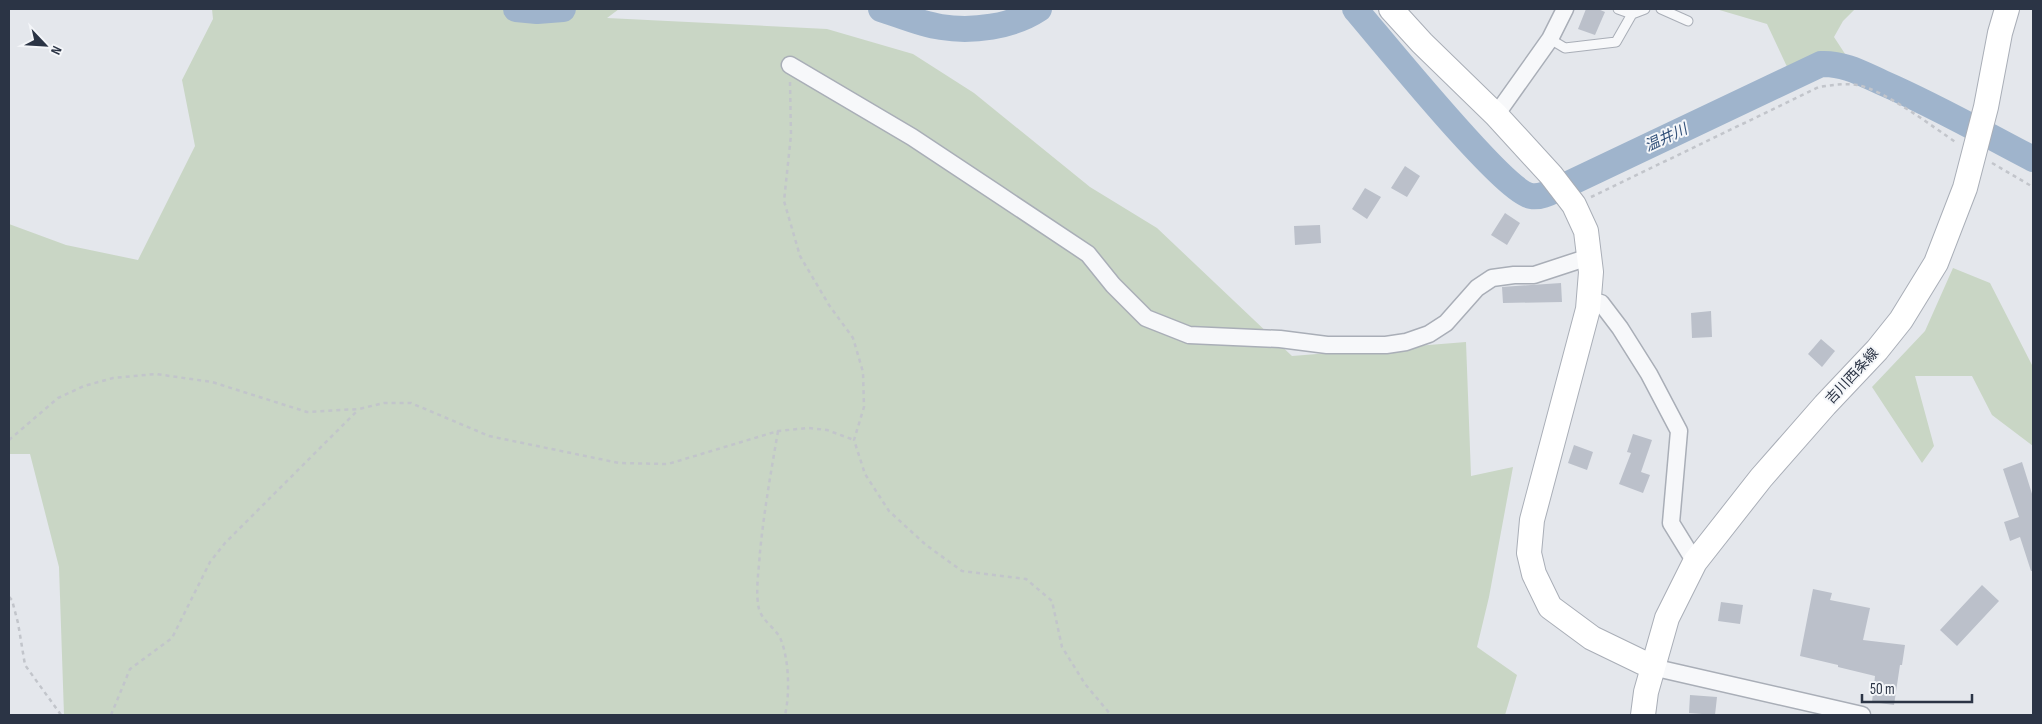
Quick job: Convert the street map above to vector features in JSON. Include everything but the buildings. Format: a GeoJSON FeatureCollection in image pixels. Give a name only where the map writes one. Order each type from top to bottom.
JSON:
{"type":"FeatureCollection","features":[{"type":"Feature","properties":{"kind":"street"},"geometry":{"type":"LineString","coordinates":[[1391,9],[1422,43],[1496,115],[1551,175],[1573,203],[1586,231],[1591,272],[1589,301],[1532,520],[1529,553],[1534,574],[1550,607],[1592,638],[1652,667],[1828,709],[1862,715]]}},
{"type":"Feature","properties":{"kind":"street"},"geometry":{"type":"LineString","coordinates":[[1496,115],[1550,39],[1565,9]]}},
{"type":"Feature","properties":{"kind":"street","name":"吉川西条線"},"geometry":{"type":"LineString","coordinates":[[1643,715],[1652,667],[1667,618],[1695,562],[1761,478],[1825,405],[1877,350],[1901,320],[1936,263],[1965,188],[1976,149],[2000,33],[2007,9]]}},
{"type":"Feature","properties":{"kind":"street"},"geometry":{"type":"LineString","coordinates":[[790,66],[912,137],[1088,254],[1113,285],[1146,318],[1189,335],[1280,339],[1327,345],[1386,345],[1406,342],[1429,334],[1446,323],[1477,288],[1492,278],[1534,275],[1589,257]]}},
{"type":"Feature","properties":{"kind":"street"},"geometry":{"type":"LineString","coordinates":[[1589,301],[1601,303],[1620,328],[1662,397],[1679,431],[1671,523],[1695,562]]}},
{"type":"Feature","properties":{"kind":"lane"},"geometry":{"type":"LineString","coordinates":[[1618,9],[1632,14]]}},
{"type":"Feature","properties":{"kind":"lane"},"geometry":{"type":"LineString","coordinates":[[1550,39],[1565,48],[1616,42],[1632,14],[1645,9]]}},
{"type":"Feature","properties":{"kind":"lane"},"geometry":{"type":"LineString","coordinates":[[1661,9],[1688,20]]}},
{"type":"Feature","properties":{"kind":"path"},"geometry":{"type":"LineString","coordinates":[[790,66],[790,135],[784,201],[800,256],[829,305],[853,338],[863,372],[864,407],[854,440],[865,474],[889,510],[926,545],[962,571],[1026,579],[1052,601],[1062,647],[1085,684],[1111,715]]}},
{"type":"Feature","properties":{"kind":"path"},"geometry":{"type":"LineString","coordinates":[[1573,203],[1819,87],[1838,84],[1858,85],[1876,90],[1976,149],[2033,187]]}},
{"type":"Feature","properties":{"kind":"path"},"geometry":{"type":"LineString","coordinates":[[9,440],[58,398],[84,386],[113,378],[156,374],[212,382],[307,412],[359,409],[384,403],[411,403],[489,436],[619,463],[642,465],[668,464],[778,431],[808,428],[827,430],[854,440]]}},
{"type":"Feature","properties":{"kind":"path"},"geometry":{"type":"LineString","coordinates":[[111,715],[130,669],[172,638],[210,562],[225,544],[359,409]]}},
{"type":"Feature","properties":{"kind":"path"},"geometry":{"type":"LineString","coordinates":[[778,431],[765,507],[758,574],[759,610],[781,639],[787,670],[788,702],[785,715]]}},
{"type":"Feature","properties":{"kind":"path"},"geometry":{"type":"LineString","coordinates":[[9,597],[12,600],[18,623],[25,665],[61,715]]}},
{"type":"Feature","properties":{"kind":"green space"},"geometry":{"type":"Polygon","coordinates":[[[212,9],[619,9],[607,18],[827,29],[913,54],[974,93],[1090,187],[1157,228],[1292,356],[1466,342],[1471,476],[1513,467],[1489,597],[1477,647],[1517,675],[1505,715],[64,715],[59,567],[30,454],[9,454],[9,224],[66,245],[138,260],[195,146],[182,80],[213,19],[212,9]]]}},
{"type":"Feature","properties":{"kind":"green space"},"geometry":{"type":"Polygon","coordinates":[[[1716,9],[1855,9],[1843,21],[1834,37],[1849,60],[1825,61],[1789,71],[1767,24],[1716,9]]]}},
{"type":"Feature","properties":{"kind":"green space"},"geometry":{"type":"Polygon","coordinates":[[[1953,268],[1990,283],[2033,367],[2033,446],[1992,415],[1972,376],[1915,376],[1934,446],[1922,463],[1872,387],[1925,331],[1953,268]]]}},
{"type":"Feature","properties":{"kind":"waterway","name":"温井川"},"geometry":{"type":"LineString","coordinates":[[516,9],[537,11],[563,9]]}},
{"type":"Feature","properties":{"kind":"waterway","name":"温井川"},"geometry":{"type":"LineString","coordinates":[[881,9],[933,26],[966,29],[1004,24],[1039,9]]}},
{"type":"Feature","properties":{"kind":"waterway","name":"温井川"},"geometry":{"type":"LineString","coordinates":[[1355,9],[1470,143],[1516,188],[1531,196],[1544,195],[1821,64],[1838,65],[1868,76],[1940,110],[2033,159]]}}]}
